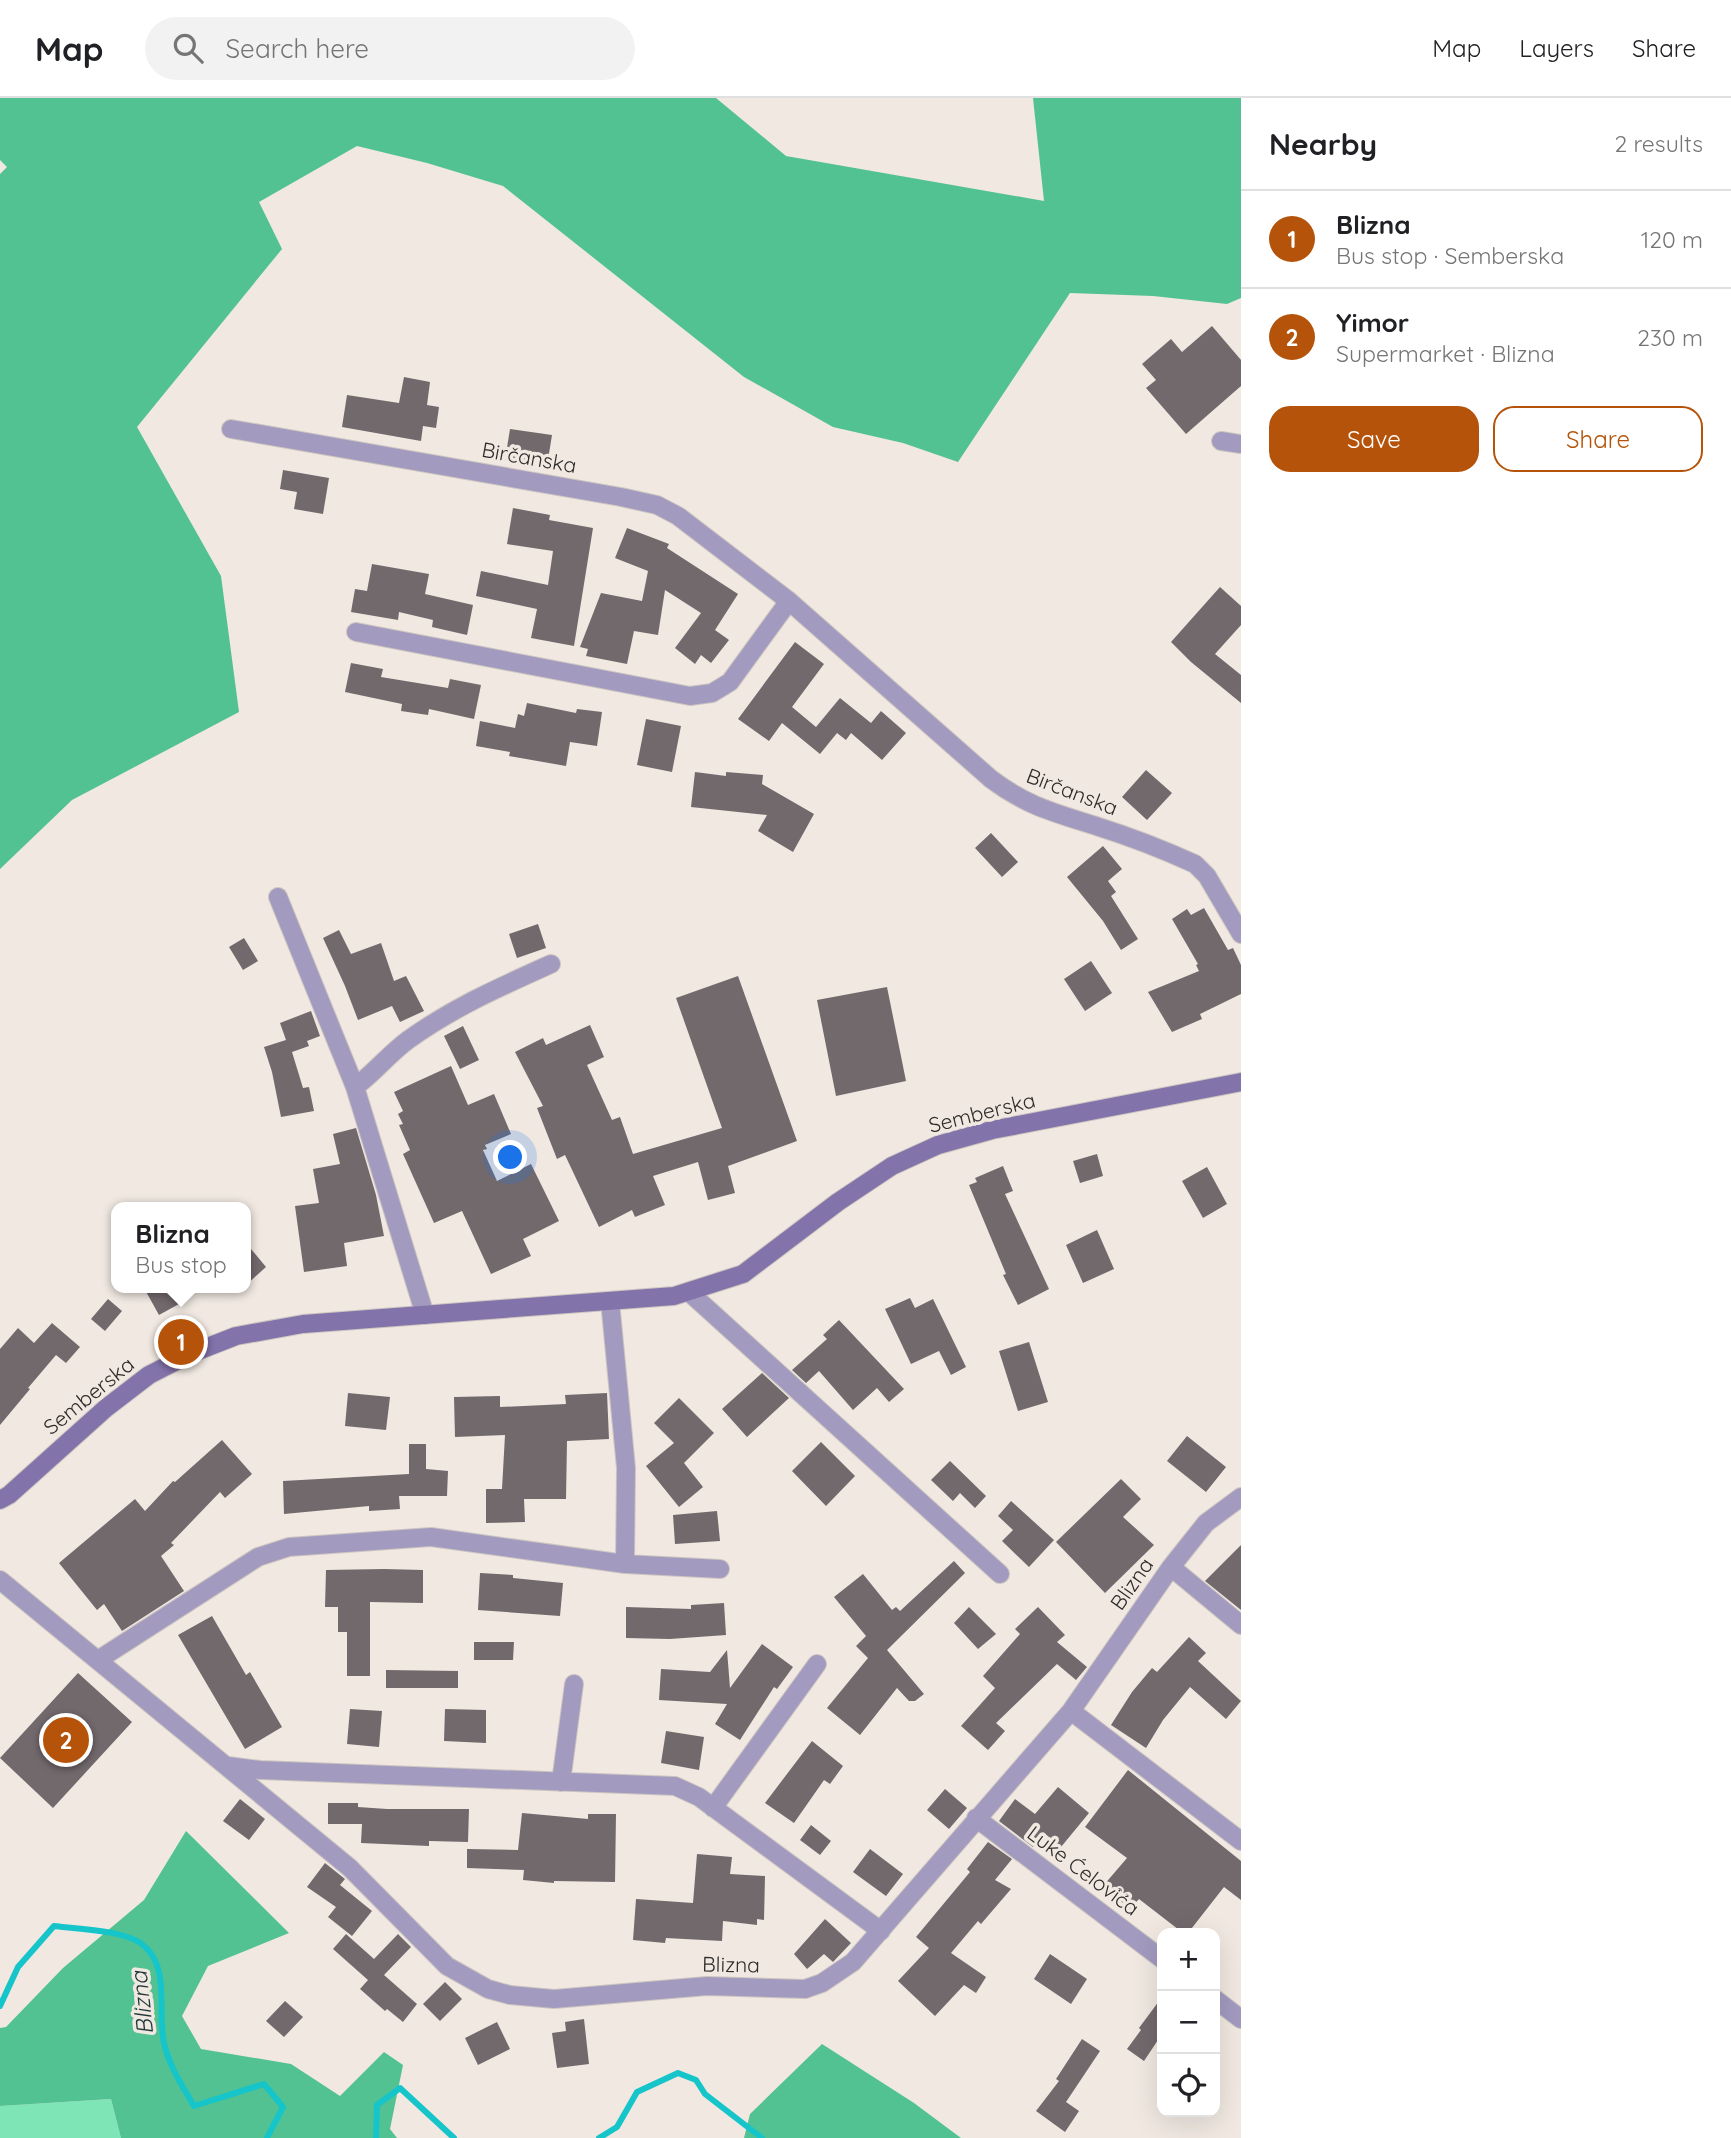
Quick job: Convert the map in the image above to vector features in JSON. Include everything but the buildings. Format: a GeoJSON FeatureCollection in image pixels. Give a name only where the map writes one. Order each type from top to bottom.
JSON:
{"type":"FeatureCollection","features":[{"type":"Feature","properties":{"kind":"main road","name":"Semberska"},"geometry":{"type":"LineString","coordinates":[[0,1500],[9,1495],[106,1408],[149,1376],[190,1354],[236,1336],[303,1324],[674,1296],[743,1274],[892,1166],[937,1145],[992,1130],[1241,1082]]}},
{"type":"Feature","properties":{"kind":"street","name":"Birčanska"},"geometry":{"type":"LineString","coordinates":[[231,429],[657,505],[678,516],[789,601],[1013,796],[1036,807],[1103,828],[1195,864],[1207,876],[1241,934]]}},
{"type":"Feature","properties":{"kind":"street"},"geometry":{"type":"LineString","coordinates":[[1221,441],[1241,444]]}},
{"type":"Feature","properties":{"kind":"street"},"geometry":{"type":"LineString","coordinates":[[356,632],[690,696],[712,693],[730,682],[789,601]]}},
{"type":"Feature","properties":{"kind":"street"},"geometry":{"type":"LineString","coordinates":[[278,897],[355,1087],[425,1315]]}},
{"type":"Feature","properties":{"kind":"street"},"geometry":{"type":"LineString","coordinates":[[355,1087],[405,1042],[472,999],[551,964]]}},
{"type":"Feature","properties":{"kind":"street"},"geometry":{"type":"LineString","coordinates":[[689,1292],[1000,1574]]}},
{"type":"Feature","properties":{"kind":"street"},"geometry":{"type":"LineString","coordinates":[[610,1301],[626,1468],[625,1564]]}},
{"type":"Feature","properties":{"kind":"street","name":"Blizna"},"geometry":{"type":"LineString","coordinates":[[0,1580],[350,1868],[447,1966],[488,1989],[510,1995],[554,1999],[707,1986],[805,1989],[822,1983],[853,1962],[881,1931],[1071,1711],[1171,1567],[1206,1523],[1241,1497]]}},
{"type":"Feature","properties":{"kind":"street"},"geometry":{"type":"LineString","coordinates":[[98,1660],[258,1557],[289,1546],[431,1537],[625,1564],[720,1569]]}},
{"type":"Feature","properties":{"kind":"street"},"geometry":{"type":"LineString","coordinates":[[1171,1567],[1241,1625]]}},
{"type":"Feature","properties":{"kind":"street"},"geometry":{"type":"LineString","coordinates":[[713,1808],[817,1664]]}},
{"type":"Feature","properties":{"kind":"street"},"geometry":{"type":"LineString","coordinates":[[561,1782],[573,1684]]}},
{"type":"Feature","properties":{"kind":"street"},"geometry":{"type":"LineString","coordinates":[[1071,1711],[1241,1841]]}},
{"type":"Feature","properties":{"kind":"street"},"geometry":{"type":"LineString","coordinates":[[225,1766],[260,1770],[675,1786],[699,1797],[881,1931]]}},
{"type":"Feature","properties":{"kind":"street","name":"Luke Ćelovića"},"geometry":{"type":"LineString","coordinates":[[976,1818],[1157,1955]]}},
{"type":"Feature","properties":{"kind":"street"},"geometry":{"type":"LineString","coordinates":[[1220,2003],[1241,2019]]}},
{"type":"Feature","properties":{"kind":"green space"},"geometry":{"type":"Polygon","coordinates":[[[0,98],[716,98],[786,156],[1044,201],[1033,98],[1241,98],[1241,298],[1227,304],[1153,296],[1070,293],[958,462],[903,443],[833,427],[744,377],[503,186],[427,163],[357,146],[259,202],[282,249],[137,427],[221,576],[239,712],[72,800],[0,869],[0,174],[7,167],[0,160],[0,98]]]}},
{"type":"Feature","properties":{"kind":"green space"},"geometry":{"type":"Polygon","coordinates":[[[186,1831],[289,1933],[208,1966],[182,2016],[201,2049],[291,2064],[340,2096],[384,2052],[403,2065],[390,2129],[397,2138],[121,2138],[111,2099],[0,2106],[0,2028],[6,2027],[63,1968],[144,1900],[186,1831]]]}},
{"type":"Feature","properties":{"kind":"green space"},"geometry":{"type":"Polygon","coordinates":[[[822,2044],[914,2103],[961,2138],[744,2138],[750,2114],[822,2044]]]}},
{"type":"Feature","properties":{"kind":"green space"},"geometry":{"type":"Polygon","coordinates":[[[111,2099],[121,2138],[0,2138],[0,2106],[111,2099]]]}},
{"type":"Feature","properties":{"kind":"waterway","name":"Blizna"},"geometry":{"type":"LineString","coordinates":[[0,2006],[18,1967],[54,1926],[101,1931],[135,1940],[152,1955],[157,1966],[166,2052],[194,2106],[264,2084],[283,2107],[267,2138]]}},
{"type":"Feature","properties":{"kind":"waterway","name":"Blizna"},"geometry":{"type":"LineString","coordinates":[[599,2138],[617,2127],[637,2092],[678,2073],[696,2080],[705,2094],[762,2138]]}},
{"type":"Feature","properties":{"kind":"waterway","name":"Blizna"},"geometry":{"type":"LineString","coordinates":[[376,2138],[377,2105],[400,2088],[454,2138]]}},
{"type":"Feature","properties":{"kind":"place","name":"Blizna"},"geometry":{"type":"Point","coordinates":[181,1342]}},
{"type":"Feature","properties":{"kind":"place","name":"Yimor"},"geometry":{"type":"Point","coordinates":[66,1740]}}]}
